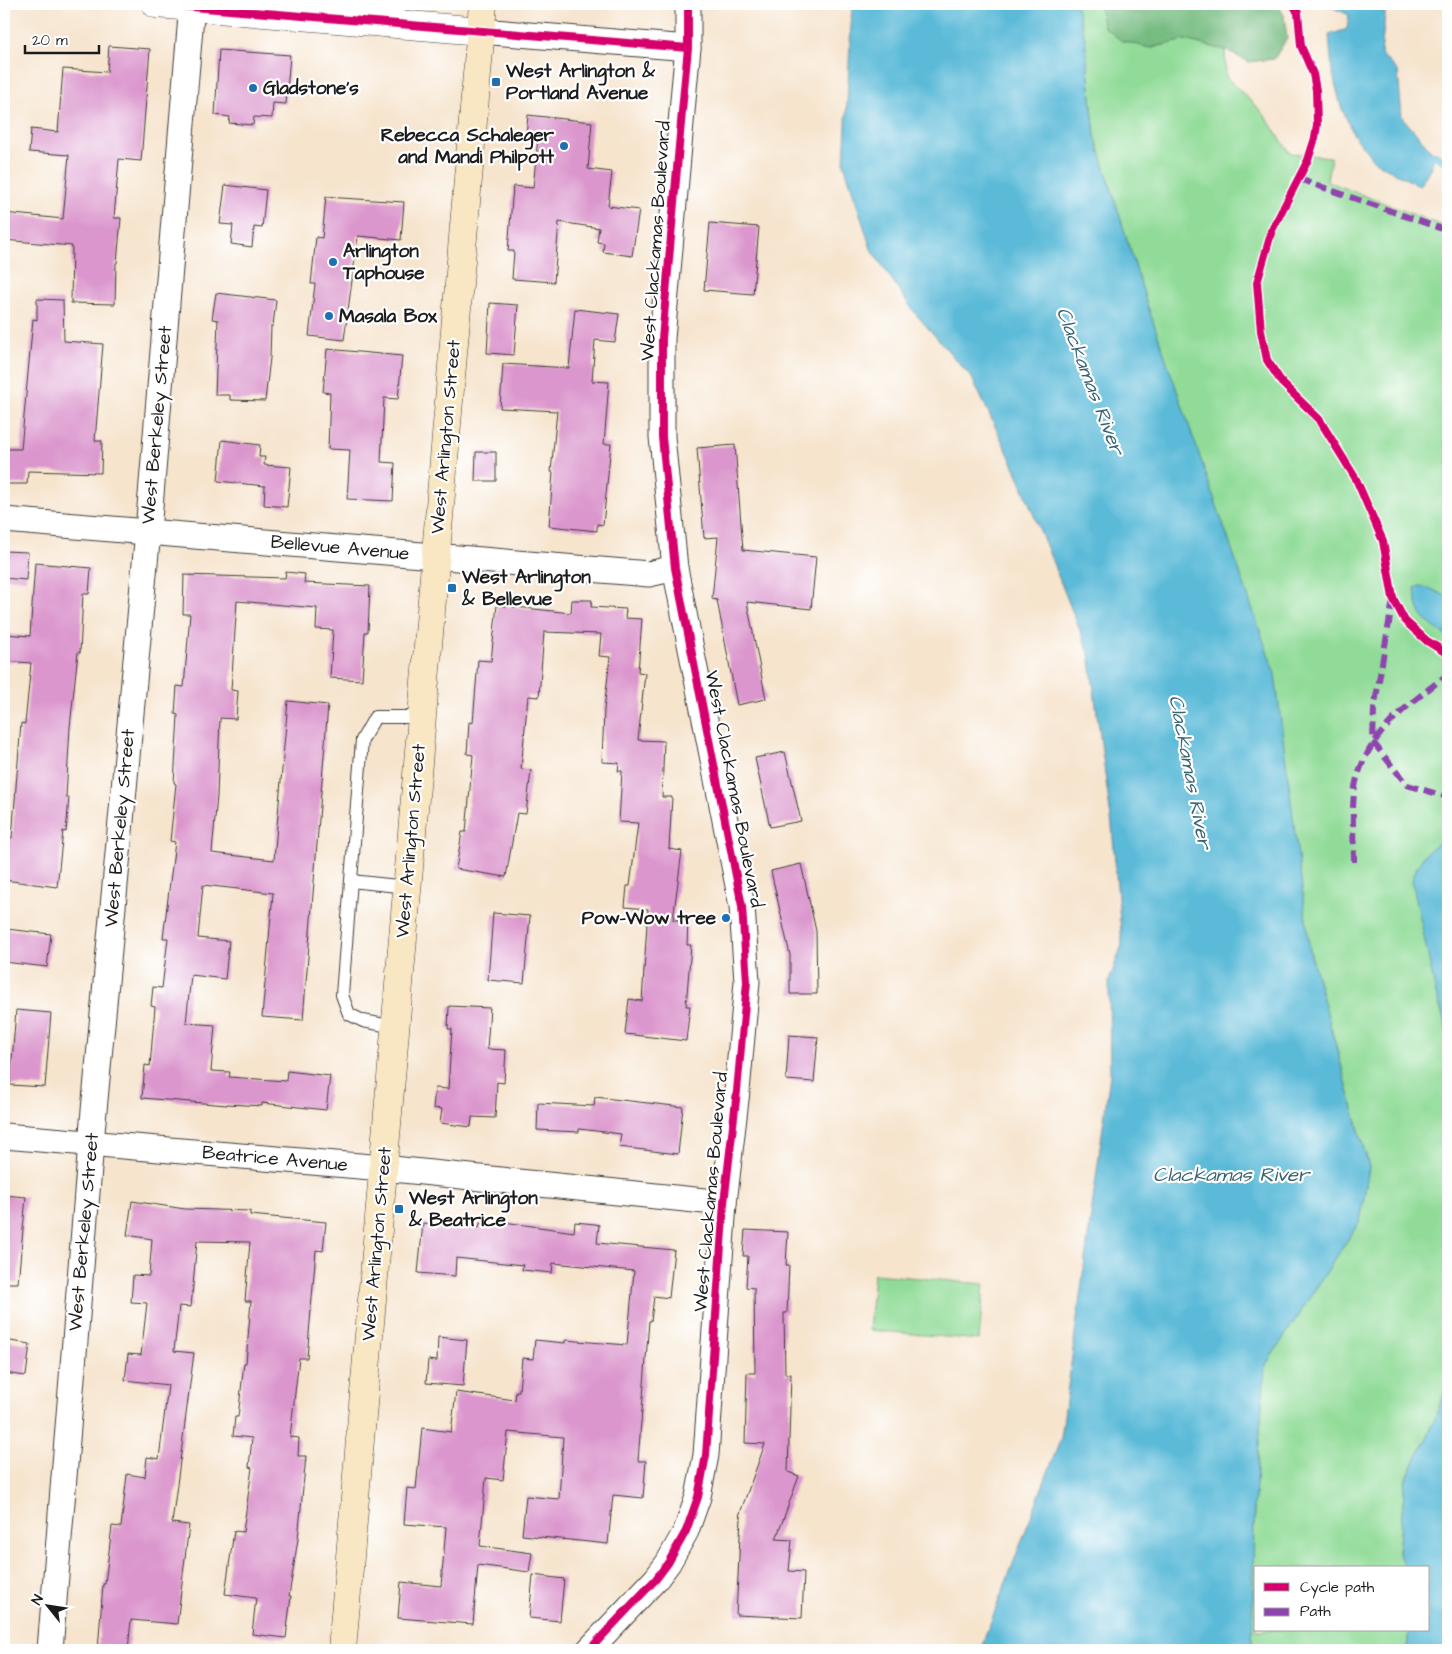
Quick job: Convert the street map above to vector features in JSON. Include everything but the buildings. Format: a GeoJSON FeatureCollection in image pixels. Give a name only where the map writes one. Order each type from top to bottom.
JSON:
{"type":"FeatureCollection","features":[{"type":"Feature","properties":{"kind":"main road","name":"West Arlington Street"},"geometry":{"type":"LineString","coordinates":[[342,1650],[483,4]]}},
{"type":"Feature","properties":{"kind":"street"},"geometry":{"type":"LineString","coordinates":[[156,4],[318,11],[481,31],[688,48]]}},
{"type":"Feature","properties":{"kind":"street","name":"West Clackamas Boulevard"},"geometry":{"type":"LineString","coordinates":[[588,1650],[656,1579],[677,1548],[696,1506],[706,1455],[724,1203],[747,982],[742,906],[675,568],[662,437],[662,339],[688,48],[688,4]]}},
{"type":"Feature","properties":{"kind":"street","name":"West Berkeley Street"},"geometry":{"type":"LineString","coordinates":[[50,1650],[91,1143],[148,531],[192,5]]}},
{"type":"Feature","properties":{"kind":"street","name":"Bellevue Avenue"},"geometry":{"type":"LineString","coordinates":[[4,520],[649,574],[675,568]]}},
{"type":"Feature","properties":{"kind":"street","name":"Beatrice Avenue"},"geometry":{"type":"LineString","coordinates":[[4,1136],[383,1168],[724,1203]]}},
{"type":"Feature","properties":{"kind":"lane"},"geometry":{"type":"LineString","coordinates":[[395,1027],[363,1021],[349,1014],[342,995],[362,740],[375,717],[422,717]]}},
{"type":"Feature","properties":{"kind":"lane"},"geometry":{"type":"LineString","coordinates":[[350,881],[407,887]]}},
{"type":"Feature","properties":{"kind":"green space"},"geometry":{"type":"Polygon","coordinates":[[[1076,4],[1099,4],[1104,27],[1150,48],[1185,40],[1225,50],[1226,77],[1263,113],[1290,153],[1331,157],[1327,181],[1448,228],[1448,839],[1432,848],[1436,994],[1448,1032],[1448,1383],[1429,1434],[1405,1483],[1398,1552],[1404,1566],[1254,1566],[1254,1632],[1409,1632],[1407,1650],[1252,1650],[1254,1509],[1265,1366],[1360,1221],[1369,1167],[1310,951],[1146,301],[1095,136],[1085,39],[1076,4]]]}},
{"type":"Feature","properties":{"kind":"green space"},"geometry":{"type":"Polygon","coordinates":[[[1099,4],[1277,4],[1284,15],[1287,38],[1274,59],[1249,62],[1225,50],[1185,40],[1150,48],[1122,41],[1104,27],[1099,4]]]}},
{"type":"Feature","properties":{"kind":"green space"},"geometry":{"type":"Polygon","coordinates":[[[874,1274],[984,1284],[979,1340],[869,1330],[874,1274]]]}},
{"type":"Feature","properties":{"kind":"water","name":"Clackamas River"},"geometry":{"type":"Polygon","coordinates":[[[852,4],[1076,4],[1085,39],[1095,136],[1146,301],[1275,674],[1310,951],[1369,1167],[1360,1221],[1265,1366],[1254,1509],[1252,1650],[980,1650],[1061,1438],[1110,1074],[1109,981],[1122,945],[1112,826],[1089,653],[1015,468],[972,378],[914,312],[871,249],[844,164],[852,4]]]}},
{"type":"Feature","properties":{"kind":"water"},"geometry":{"type":"Polygon","coordinates":[[[1325,4],[1386,4],[1381,54],[1398,72],[1402,117],[1435,155],[1430,169],[1419,186],[1374,161],[1354,135],[1341,107],[1332,70],[1329,35],[1347,29],[1349,15],[1325,4]]]}},
{"type":"Feature","properties":{"kind":"water"},"geometry":{"type":"Polygon","coordinates":[[[1419,586],[1429,588],[1448,597],[1448,637],[1428,622],[1420,612],[1415,588],[1419,586]]]}},
{"type":"Feature","properties":{"kind":"water"},"geometry":{"type":"Polygon","coordinates":[[[1448,839],[1448,1032],[1436,994],[1412,880],[1418,866],[1429,850],[1448,839]]]}},
{"type":"Feature","properties":{"kind":"water"},"geometry":{"type":"Polygon","coordinates":[[[1448,1383],[1448,1650],[1407,1650],[1409,1632],[1430,1632],[1430,1566],[1404,1566],[1398,1552],[1405,1483],[1429,1434],[1448,1383]]]}},
{"type":"Feature","properties":{"kind":"waterway"},"geometry":{"type":"LineString","coordinates":[[1435,155],[1448,163]]}},
{"type":"Feature","properties":{"kind":"marked path"},"geometry":{"type":"LineString","coordinates":[[1299,179],[1448,231]]}},
{"type":"Feature","properties":{"kind":"marked path"},"geometry":{"type":"LineString","coordinates":[[1393,600],[1374,709],[1373,742],[1407,785],[1448,797]]}},
{"type":"Feature","properties":{"kind":"marked path"},"geometry":{"type":"LineString","coordinates":[[1354,862],[1354,798],[1357,778],[1364,761],[1382,731],[1406,707],[1448,674]]}},
{"type":"Feature","properties":{"kind":"cycle path"},"geometry":{"type":"LineString","coordinates":[[156,4],[688,48]]}},
{"type":"Feature","properties":{"kind":"cycle path"},"geometry":{"type":"LineString","coordinates":[[589,1650],[656,1579],[668,1563],[686,1531],[698,1497],[706,1455],[724,1203],[747,982],[742,906],[675,568],[662,437],[662,339],[688,48],[688,4]]}},
{"type":"Feature","properties":{"kind":"cycle path"},"geometry":{"type":"LineString","coordinates":[[1293,4],[1298,13],[1301,46],[1313,74],[1316,90],[1317,125],[1308,160],[1272,230],[1257,283],[1261,331],[1267,360],[1282,383],[1319,419],[1356,479],[1383,541],[1393,598],[1405,621],[1427,641],[1448,654]]}},
{"type":"Feature","properties":{"kind":"place","name":"West Arlington & Portland Avenue"},"geometry":{"type":"Point","coordinates":[496,82]}},
{"type":"Feature","properties":{"kind":"place","name":"Gladstone's"},"geometry":{"type":"Point","coordinates":[253,88]}},
{"type":"Feature","properties":{"kind":"place","name":"Rebecca Schaleger and Mandi Philpott"},"geometry":{"type":"Point","coordinates":[564,146]}},
{"type":"Feature","properties":{"kind":"place","name":"Arlington Taphouse"},"geometry":{"type":"Point","coordinates":[333,262]}},
{"type":"Feature","properties":{"kind":"place","name":"Masala Box"},"geometry":{"type":"Point","coordinates":[329,316]}},
{"type":"Feature","properties":{"kind":"place","name":"West Arlington & Bellevue"},"geometry":{"type":"Point","coordinates":[452,588]}},
{"type":"Feature","properties":{"kind":"place","name":"Pow-Wow tree"},"geometry":{"type":"Point","coordinates":[726,918]}},
{"type":"Feature","properties":{"kind":"place","name":"West Arlington & Beatrice"},"geometry":{"type":"Point","coordinates":[399,1209]}}]}
